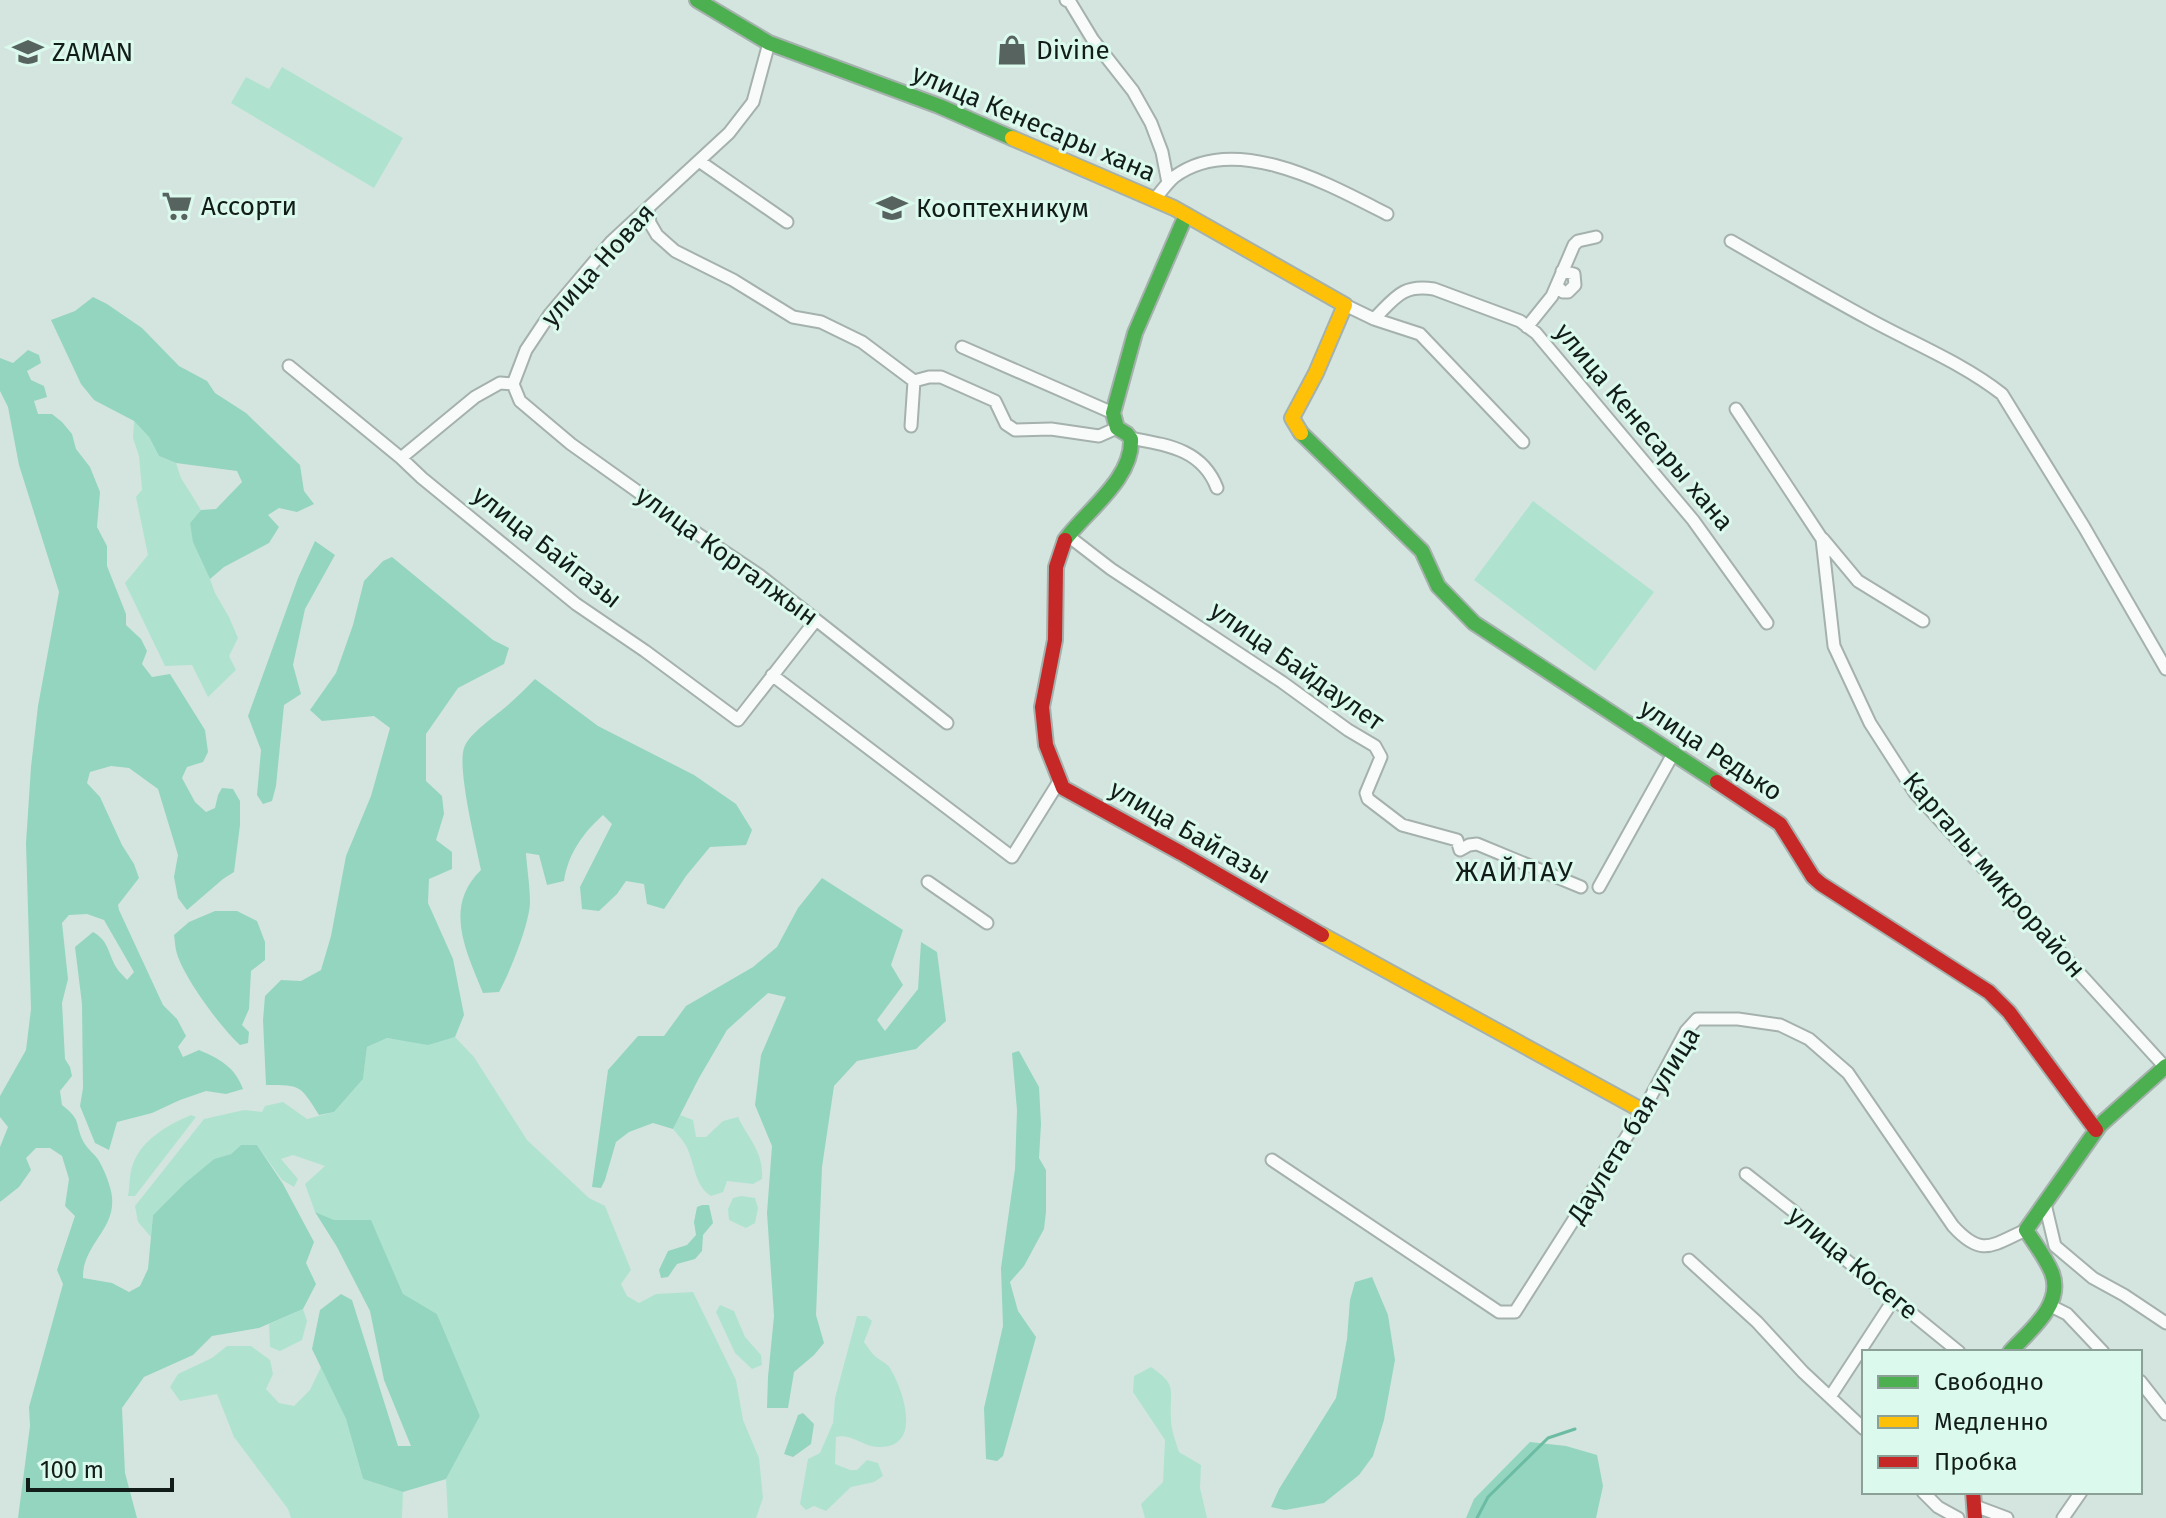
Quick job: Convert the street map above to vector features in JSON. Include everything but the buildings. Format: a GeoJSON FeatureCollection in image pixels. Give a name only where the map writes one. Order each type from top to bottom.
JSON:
{"type":"FeatureCollection","features":[{"type":"Feature","properties":{"kind":"street","name":"улица Кенесары хана"},"geometry":{"type":"LineString","coordinates":[[697,0],[769,43],[939,106],[1186,215],[1345,305]]}},
{"type":"Feature","properties":{"kind":"street"},"geometry":{"type":"LineString","coordinates":[[1066,0],[1133,91],[1151,123],[1162,152],[1168,183]]}},
{"type":"Feature","properties":{"kind":"street","name":"улица Новая"},"geometry":{"type":"LineString","coordinates":[[513,384],[526,350],[550,314],[611,242],[729,133],[753,102],[769,43]]}},
{"type":"Feature","properties":{"kind":"street"},"geometry":{"type":"LineString","coordinates":[[1154,200],[1175,177],[1202,163],[1226,159],[1276,165],[1317,179],[1387,214]]}},
{"type":"Feature","properties":{"kind":"street"},"geometry":{"type":"LineString","coordinates":[[699,161],[787,222]]}},
{"type":"Feature","properties":{"kind":"street"},"geometry":{"type":"LineString","coordinates":[[648,208],[650,223],[657,235],[675,251],[733,280],[793,317],[821,322],[862,342],[914,381]]}},
{"type":"Feature","properties":{"kind":"street"},"geometry":{"type":"LineString","coordinates":[[1186,215],[1135,333],[1113,413],[1117,428],[1130,438],[1168,444],[1190,455],[1211,472],[1217,488]]}},
{"type":"Feature","properties":{"kind":"street"},"geometry":{"type":"LineString","coordinates":[[1527,327],[1557,286],[1568,292],[1575,285],[1574,274],[1562,271],[1574,245],[1596,237]]}},
{"type":"Feature","properties":{"kind":"street"},"geometry":{"type":"LineString","coordinates":[[1731,241],[1867,318],[1939,354],[2002,394],[2166,669]]}},
{"type":"Feature","properties":{"kind":"street","name":"улица Кенесары хана"},"geometry":{"type":"LineString","coordinates":[[1374,319],[1400,293],[1419,287],[1434,289],[1520,321],[1536,333],[1693,520],[1767,623]]}},
{"type":"Feature","properties":{"kind":"street"},"geometry":{"type":"LineString","coordinates":[[1345,305],[1374,319],[1420,334],[1523,442]]}},
{"type":"Feature","properties":{"kind":"street","name":"улица Редько"},"geometry":{"type":"LineString","coordinates":[[1345,305],[1316,373],[1292,418],[1302,435],[1422,551],[1438,586],[1474,623],[1780,824],[1813,877],[1821,884],[1989,992],[2009,1012],[2096,1130]]}},
{"type":"Feature","properties":{"kind":"street"},"geometry":{"type":"LineString","coordinates":[[962,347],[1113,413]]}},
{"type":"Feature","properties":{"kind":"street","name":"улица Байгазы"},"geometry":{"type":"LineString","coordinates":[[289,366],[576,604],[738,720],[816,620]]}},
{"type":"Feature","properties":{"kind":"street"},"geometry":{"type":"LineString","coordinates":[[914,381],[941,377],[995,401],[1006,424],[1015,430],[1051,429],[1099,436],[1117,428]]}},
{"type":"Feature","properties":{"kind":"street"},"geometry":{"type":"LineString","coordinates":[[911,426],[914,381]]}},
{"type":"Feature","properties":{"kind":"street"},"geometry":{"type":"LineString","coordinates":[[401,458],[475,397],[500,383],[513,384]]}},
{"type":"Feature","properties":{"kind":"street","name":"улица Коргалжын"},"geometry":{"type":"LineString","coordinates":[[513,384],[520,401],[571,444],[759,575],[947,723]]}},
{"type":"Feature","properties":{"kind":"street","name":"Каргалы микрорайон"},"geometry":{"type":"LineString","coordinates":[[1736,409],[1822,539],[1834,646],[1870,723],[1915,793],[2165,1066]]}},
{"type":"Feature","properties":{"kind":"street"},"geometry":{"type":"LineString","coordinates":[[772,675],[1012,857],[1060,780],[1043,730],[1042,714],[1047,671],[1055,639],[1055,586],[1059,551],[1067,535],[1099,505],[1114,483],[1129,455],[1130,438]]}},
{"type":"Feature","properties":{"kind":"street","name":"улица Байдаулет"},"geometry":{"type":"LineString","coordinates":[[1067,535],[1111,569],[1375,746],[1381,757],[1366,793],[1368,799],[1402,825],[1457,840],[1460,850],[1477,844],[1581,887]]}},
{"type":"Feature","properties":{"kind":"street"},"geometry":{"type":"LineString","coordinates":[[1822,539],[1858,581],[1923,621]]}},
{"type":"Feature","properties":{"kind":"street"},"geometry":{"type":"LineString","coordinates":[[1599,887],[1673,754]]}},
{"type":"Feature","properties":{"kind":"street","name":"улица Байгазы"},"geometry":{"type":"LineString","coordinates":[[1060,780],[1063,788],[1339,945],[1643,1111]]}},
{"type":"Feature","properties":{"kind":"street"},"geometry":{"type":"LineString","coordinates":[[928,882],[987,923]]}},
{"type":"Feature","properties":{"kind":"street","name":"Даулета бая улица"},"geometry":{"type":"LineString","coordinates":[[1272,1160],[1499,1312],[1515,1312],[1643,1111],[1686,1031],[1697,1019],[1738,1019],[1780,1025],[1809,1039],[1848,1073],[1953,1226],[1967,1241],[1987,1246],[2026,1230]]}},
{"type":"Feature","properties":{"kind":"street"},"geometry":{"type":"LineString","coordinates":[[2012,1350],[2051,1306],[2055,1295],[2054,1279],[2026,1230],[2096,1130],[2165,1066]]}},
{"type":"Feature","properties":{"kind":"street","name":"улица Косеге"},"geometry":{"type":"LineString","coordinates":[[1746,1174],[1957,1350]]}},
{"type":"Feature","properties":{"kind":"street"},"geometry":{"type":"LineString","coordinates":[[2045,1204],[2055,1246],[2093,1278],[2166,1323]]}},
{"type":"Feature","properties":{"kind":"street"},"geometry":{"type":"LineString","coordinates":[[1689,1260],[1757,1322],[1862,1427]]}},
{"type":"Feature","properties":{"kind":"street"},"geometry":{"type":"LineString","coordinates":[[1830,1397],[1894,1299]]}},
{"type":"Feature","properties":{"kind":"street"},"geometry":{"type":"LineString","coordinates":[[2051,1306],[2067,1314],[2101,1350]]}},
{"type":"Feature","properties":{"kind":"street"},"geometry":{"type":"LineString","coordinates":[[2142,1384],[2166,1414]]}},
{"type":"Feature","properties":{"kind":"street"},"geometry":{"type":"LineString","coordinates":[[1925,1494],[1938,1507],[1958,1518]]}},
{"type":"Feature","properties":{"kind":"street"},"geometry":{"type":"LineString","coordinates":[[2063,1518],[2080,1494]]}},
{"type":"Feature","properties":{"kind":"street"},"geometry":{"type":"LineString","coordinates":[[1974,1505],[2007,1518]]}},
{"type":"Feature","properties":{"kind":"green space"},"geometry":{"type":"Polygon","coordinates":[[[282,67],[403,138],[374,188],[231,103],[246,77],[269,89],[282,67]]]}},
{"type":"Feature","properties":{"kind":"green space"},"geometry":{"type":"Polygon","coordinates":[[[93,297],[142,328],[179,366],[207,381],[215,393],[246,413],[300,465],[304,491],[314,504],[297,512],[279,508],[268,515],[279,527],[269,543],[224,567],[210,579],[193,542],[190,523],[201,510],[216,509],[242,482],[237,471],[176,463],[159,456],[149,437],[134,421],[94,400],[81,384],[51,320],[75,311],[93,297]]]}},
{"type":"Feature","properties":{"kind":"green space"},"geometry":{"type":"Polygon","coordinates":[[[28,350],[39,355],[41,363],[27,371],[31,380],[44,386],[47,397],[34,401],[38,414],[52,414],[72,434],[76,449],[90,467],[100,492],[97,527],[107,546],[107,566],[126,614],[126,625],[141,639],[147,651],[142,664],[152,677],[170,674],[205,730],[208,752],[203,762],[187,767],[182,778],[195,802],[206,812],[215,808],[222,788],[233,789],[240,801],[234,872],[187,910],[178,898],[174,877],[178,855],[158,789],[129,768],[111,766],[90,772],[87,783],[100,797],[139,878],[118,905],[119,910],[163,1005],[177,1019],[186,1036],[178,1047],[183,1057],[199,1050],[220,1060],[236,1075],[243,1089],[226,1094],[206,1091],[152,1113],[117,1122],[109,1150],[95,1143],[80,1106],[83,1088],[82,1004],[75,947],[93,932],[103,940],[118,971],[127,980],[134,972],[104,920],[87,914],[69,915],[62,923],[68,979],[62,1003],[65,1059],[72,1076],[60,1091],[62,1105],[75,1118],[83,1141],[97,1158],[108,1181],[112,1199],[107,1223],[84,1265],[83,1278],[112,1283],[129,1292],[140,1286],[148,1269],[153,1215],[214,1159],[231,1154],[241,1145],[257,1145],[283,1184],[314,1242],[306,1263],[316,1284],[303,1309],[259,1328],[212,1336],[193,1355],[144,1377],[122,1408],[125,1473],[137,1518],[18,1518],[30,1426],[29,1407],[63,1284],[57,1270],[75,1216],[65,1206],[69,1179],[62,1156],[50,1148],[36,1148],[26,1158],[31,1170],[19,1187],[0,1202],[0,1147],[8,1127],[0,1117],[0,1096],[26,1050],[31,1009],[26,843],[31,767],[38,706],[59,592],[19,465],[8,407],[0,391],[0,358],[13,363],[28,350]]]}},
{"type":"Feature","properties":{"kind":"green space"},"geometry":{"type":"Polygon","coordinates":[[[134,421],[149,437],[159,456],[176,463],[181,478],[201,510],[190,523],[215,593],[238,638],[229,656],[236,670],[208,697],[192,665],[165,666],[125,583],[148,555],[136,497],[142,490],[139,456],[133,438],[134,421]]]}},
{"type":"Feature","properties":{"kind":"green space"},"geometry":{"type":"Polygon","coordinates":[[[1533,501],[1654,592],[1595,671],[1474,580],[1533,501]]]}},
{"type":"Feature","properties":{"kind":"green space"},"geometry":{"type":"Polygon","coordinates":[[[315,541],[335,555],[305,609],[293,665],[301,694],[284,705],[276,786],[272,801],[263,804],[257,795],[261,750],[248,716],[298,578],[315,541]]]}},
{"type":"Feature","properties":{"kind":"green space"},"geometry":{"type":"Polygon","coordinates":[[[392,557],[493,640],[509,648],[504,664],[458,688],[426,734],[426,781],[442,796],[444,814],[436,840],[452,852],[452,869],[429,879],[428,903],[453,959],[464,1015],[455,1037],[428,1045],[387,1038],[367,1047],[363,1079],[334,1112],[319,1115],[298,1089],[286,1085],[266,1085],[265,996],[281,980],[301,981],[321,970],[331,936],[346,856],[371,796],[390,728],[374,716],[322,721],[310,710],[336,673],[364,581],[383,561],[392,557]]]}},
{"type":"Feature","properties":{"kind":"green space"},"geometry":{"type":"Polygon","coordinates":[[[535,679],[598,726],[694,775],[736,804],[752,830],[746,845],[710,847],[664,909],[647,904],[644,884],[626,881],[599,911],[582,909],[580,887],[612,824],[603,815],[578,845],[564,881],[547,885],[539,855],[526,853],[530,903],[523,936],[499,992],[483,993],[461,930],[463,899],[469,884],[481,870],[465,789],[464,748],[477,730],[535,679]]]}},
{"type":"Feature","properties":{"kind":"green space"},"geometry":{"type":"Polygon","coordinates":[[[822,878],[903,930],[891,965],[903,985],[877,1020],[885,1031],[918,989],[921,942],[937,952],[946,1021],[916,1049],[857,1061],[834,1086],[822,1167],[816,1315],[824,1343],[794,1372],[788,1408],[767,1408],[774,1316],[767,1213],[772,1146],[755,1105],[761,1055],[786,997],[768,993],[727,1030],[673,1129],[653,1123],[629,1132],[616,1142],[601,1188],[592,1187],[608,1070],[638,1036],[664,1036],[686,1006],[753,967],[777,947],[798,908],[822,878]]]}},
{"type":"Feature","properties":{"kind":"green space"},"geometry":{"type":"Polygon","coordinates":[[[215,911],[237,911],[257,921],[265,942],[265,960],[251,971],[249,1009],[242,1025],[249,1032],[248,1043],[240,1045],[195,989],[176,949],[174,935],[189,922],[215,911]]]}},
{"type":"Feature","properties":{"kind":"green space"},"geometry":{"type":"Polygon","coordinates":[[[455,1037],[474,1057],[527,1140],[589,1198],[605,1206],[631,1270],[621,1284],[627,1296],[639,1303],[656,1294],[693,1292],[736,1380],[743,1420],[759,1458],[763,1498],[756,1518],[448,1518],[446,1479],[480,1416],[437,1314],[403,1295],[371,1221],[333,1220],[315,1212],[305,1184],[325,1166],[293,1155],[281,1159],[298,1179],[294,1187],[282,1180],[257,1145],[241,1145],[231,1154],[214,1159],[153,1215],[151,1237],[138,1222],[135,1206],[204,1119],[244,1110],[262,1112],[265,1106],[283,1102],[307,1119],[334,1112],[363,1079],[367,1047],[387,1038],[428,1044],[455,1037]]]}},
{"type":"Feature","properties":{"kind":"green space"},"geometry":{"type":"Polygon","coordinates":[[[1019,1051],[1039,1087],[1039,1158],[1046,1170],[1046,1212],[1044,1229],[1024,1266],[1010,1282],[1018,1311],[1036,1337],[1003,1456],[997,1461],[986,1459],[984,1408],[1003,1326],[1001,1268],[1015,1169],[1017,1110],[1012,1053],[1019,1051]]]}},
{"type":"Feature","properties":{"kind":"green space"},"geometry":{"type":"Polygon","coordinates":[[[191,1115],[196,1117],[135,1196],[128,1196],[132,1168],[143,1147],[165,1128],[191,1115]]]}},
{"type":"Feature","properties":{"kind":"green space"},"geometry":{"type":"Polygon","coordinates":[[[680,1115],[693,1120],[696,1137],[706,1137],[723,1121],[738,1117],[761,1161],[762,1179],[753,1184],[727,1181],[723,1192],[711,1196],[702,1187],[687,1147],[673,1129],[680,1115]]]}},
{"type":"Feature","properties":{"kind":"green space"},"geometry":{"type":"Polygon","coordinates":[[[733,1198],[755,1198],[758,1208],[755,1223],[746,1228],[729,1220],[728,1209],[733,1198]]]}},
{"type":"Feature","properties":{"kind":"green space"},"geometry":{"type":"Polygon","coordinates":[[[709,1205],[713,1223],[703,1235],[702,1251],[695,1259],[677,1264],[668,1277],[661,1278],[659,1270],[668,1251],[687,1245],[696,1235],[694,1222],[697,1207],[709,1205]]]}},
{"type":"Feature","properties":{"kind":"green space"},"geometry":{"type":"Polygon","coordinates":[[[315,1212],[334,1220],[371,1220],[403,1294],[437,1314],[480,1416],[446,1479],[403,1492],[363,1479],[346,1419],[312,1349],[320,1310],[341,1294],[352,1300],[398,1446],[411,1446],[384,1380],[370,1311],[315,1212]]]}},
{"type":"Feature","properties":{"kind":"green space"},"geometry":{"type":"Polygon","coordinates":[[[1372,1277],[1388,1315],[1395,1360],[1384,1420],[1373,1456],[1359,1475],[1324,1503],[1285,1510],[1271,1507],[1336,1398],[1355,1282],[1372,1277]]]}},
{"type":"Feature","properties":{"kind":"green space"},"geometry":{"type":"Polygon","coordinates":[[[720,1305],[734,1311],[745,1337],[761,1355],[762,1365],[752,1369],[735,1353],[716,1312],[720,1305]]]}},
{"type":"Feature","properties":{"kind":"green space"},"geometry":{"type":"Polygon","coordinates":[[[303,1309],[307,1321],[302,1340],[280,1351],[270,1347],[269,1324],[303,1309]]]}},
{"type":"Feature","properties":{"kind":"green space"},"geometry":{"type":"Polygon","coordinates":[[[857,1316],[866,1316],[872,1321],[864,1342],[874,1355],[889,1366],[895,1378],[904,1404],[905,1429],[901,1439],[892,1445],[878,1447],[847,1437],[836,1437],[835,1464],[857,1470],[867,1460],[878,1463],[883,1476],[874,1482],[851,1487],[826,1511],[814,1506],[806,1510],[800,1504],[808,1459],[820,1453],[833,1423],[835,1398],[857,1316]]]}},
{"type":"Feature","properties":{"kind":"green space"},"geometry":{"type":"Polygon","coordinates":[[[227,1346],[251,1346],[270,1360],[273,1374],[266,1389],[279,1403],[294,1406],[310,1390],[321,1367],[346,1419],[363,1479],[403,1492],[402,1518],[291,1518],[288,1509],[234,1437],[217,1394],[180,1401],[170,1387],[178,1374],[212,1358],[227,1346]]]}},
{"type":"Feature","properties":{"kind":"green space"},"geometry":{"type":"Polygon","coordinates":[[[1151,1367],[1166,1379],[1171,1389],[1172,1427],[1179,1452],[1201,1465],[1200,1488],[1207,1518],[1145,1518],[1141,1504],[1163,1482],[1165,1440],[1133,1392],[1134,1376],[1151,1367]]]}},
{"type":"Feature","properties":{"kind":"green space"},"geometry":{"type":"Polygon","coordinates":[[[803,1413],[814,1424],[811,1444],[793,1457],[784,1454],[798,1415],[803,1413]]]}},
{"type":"Feature","properties":{"kind":"green space"},"geometry":{"type":"Polygon","coordinates":[[[1530,1442],[1566,1446],[1597,1455],[1603,1486],[1596,1518],[1466,1518],[1474,1499],[1530,1442]]]}},
{"type":"Feature","properties":{"kind":"waterway"},"geometry":{"type":"LineString","coordinates":[[1477,1518],[1488,1497],[1548,1438],[1575,1429]]}},
{"type":"Feature","properties":{"kind":"traffic: fast"},"geometry":{"type":"LineString","coordinates":[[697,0],[769,43],[939,106],[1012,138]]}},
{"type":"Feature","properties":{"kind":"traffic: fast"},"geometry":{"type":"LineString","coordinates":[[1065,540],[1117,481],[1130,454],[1131,439],[1117,428],[1113,413],[1135,333],[1186,215]]}},
{"type":"Feature","properties":{"kind":"traffic: fast"},"geometry":{"type":"LineString","coordinates":[[1301,433],[1422,551],[1438,586],[1474,623],[1717,782]]}},
{"type":"Feature","properties":{"kind":"traffic: fast"},"geometry":{"type":"LineString","coordinates":[[2012,1350],[2043,1317],[2053,1296],[2052,1273],[2026,1230],[2100,1125],[2166,1066]]}},
{"type":"Feature","properties":{"kind":"traffic: slow"},"geometry":{"type":"LineString","coordinates":[[1012,138],[1174,208],[1345,305],[1316,373],[1292,418],[1301,433]]}},
{"type":"Feature","properties":{"kind":"traffic: slow"},"geometry":{"type":"LineString","coordinates":[[1322,935],[1643,1111]]}},
{"type":"Feature","properties":{"kind":"traffic: jam"},"geometry":{"type":"LineString","coordinates":[[1065,540],[1056,567],[1055,640],[1042,707],[1046,745],[1063,788],[1322,935]]}},
{"type":"Feature","properties":{"kind":"traffic: jam"},"geometry":{"type":"LineString","coordinates":[[1717,782],[1780,824],[1813,877],[1821,884],[1989,992],[2009,1012],[2096,1130]]}},
{"type":"Feature","properties":{"kind":"traffic: jam"},"geometry":{"type":"LineString","coordinates":[[1973,1494],[1975,1518]]}},
{"type":"Feature","properties":{"kind":"place","name":"Divine"},"geometry":{"type":"Point","coordinates":[1012,50]}},
{"type":"Feature","properties":{"kind":"place","name":"ZAMAN"},"geometry":{"type":"Point","coordinates":[28,52]}},
{"type":"Feature","properties":{"kind":"place","name":"Ассорти"},"geometry":{"type":"Point","coordinates":[177,206]}},
{"type":"Feature","properties":{"kind":"place","name":"Кооптехникум"},"geometry":{"type":"Point","coordinates":[892,208]}},
{"type":"Feature","properties":{"kind":"district","name":"ЖАЙЛАУ"},"geometry":{"type":"Point","coordinates":[1515,871]}}]}
